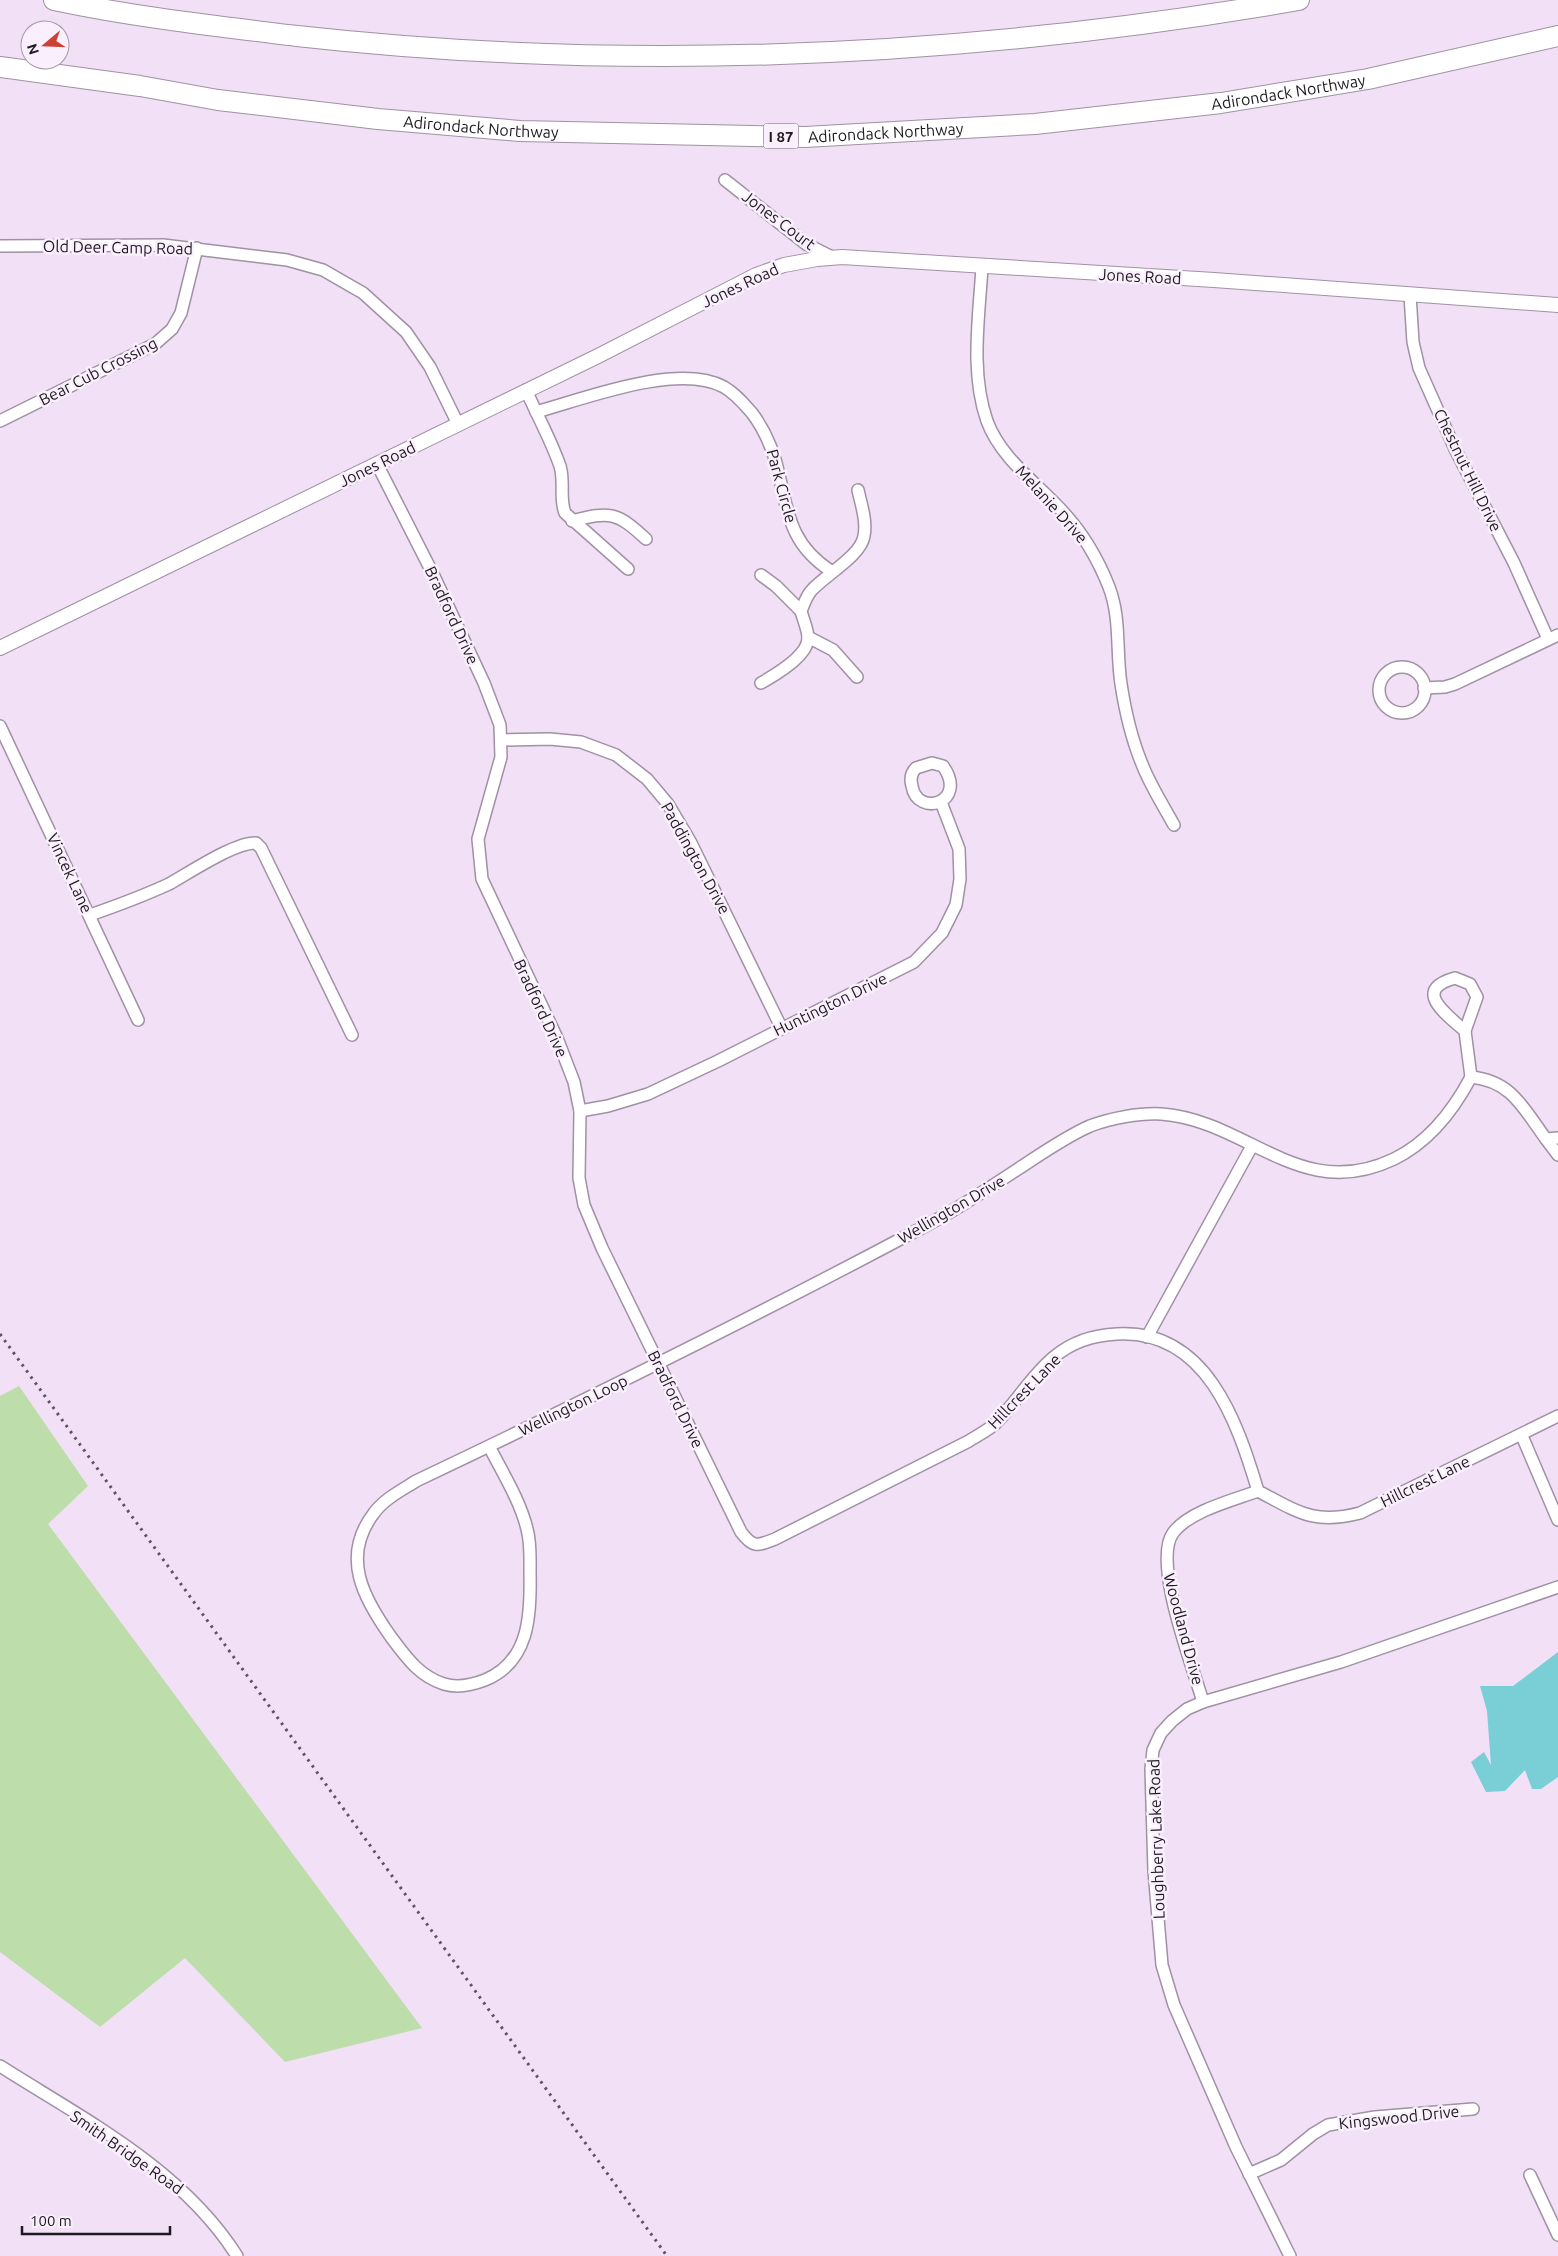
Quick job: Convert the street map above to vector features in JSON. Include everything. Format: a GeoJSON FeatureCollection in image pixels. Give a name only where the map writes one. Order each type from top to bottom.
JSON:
{"type":"FeatureCollection","features":[{"type":"Feature","properties":{"kind":"highway"},"geometry":{"type":"LineString","coordinates":[[54,0],[191,24],[364,43],[510,52],[707,56],[970,43],[1114,28],[1299,0]]}},
{"type":"Feature","properties":{"kind":"highway","name":"Adirondack Northway"},"geometry":{"type":"LineString","coordinates":[[0,66],[140,86],[218,100],[378,120],[520,131],[805,137],[1035,124],[1221,103],[1368,79],[1558,36]]}},
{"type":"Feature","properties":{"kind":"street","name":"Jones Court"},"geometry":{"type":"LineString","coordinates":[[725,180],[806,244],[834,258]]}},
{"type":"Feature","properties":{"kind":"street","name":"Old Deer Camp Road"},"geometry":{"type":"LineString","coordinates":[[0,246],[163,245],[287,260],[323,270],[363,292],[406,332],[418,347],[458,424]]}},
{"type":"Feature","properties":{"kind":"street","name":"Bear Cub Crossing"},"geometry":{"type":"LineString","coordinates":[[0,420],[155,344],[172,329],[180,313],[197,248]]}},
{"type":"Feature","properties":{"kind":"street","name":"Jones Road"},"geometry":{"type":"LineString","coordinates":[[0,648],[377,464],[756,275],[784,265],[834,258],[1214,280],[1558,306]]}},
{"type":"Feature","properties":{"kind":"street","name":"Melanie Drive"},"geometry":{"type":"LineString","coordinates":[[982,267],[976,360],[978,386],[987,422],[1000,444],[1016,465],[1064,512],[1092,550],[1110,589],[1116,622],[1120,683],[1130,728],[1142,765],[1174,825]]}},
{"type":"Feature","properties":{"kind":"street","name":"Chestnut Hill Drive"},"geometry":{"type":"LineString","coordinates":[[1410,295],[1413,342],[1419,368],[1455,449],[1553,637]]}},
{"type":"Feature","properties":{"kind":"street","name":"Park Circle"},"geometry":{"type":"LineString","coordinates":[[536,412],[681,377],[701,379],[722,386],[738,397],[758,421],[776,456],[789,520],[798,539],[812,557],[831,571]]}},
{"type":"Feature","properties":{"kind":"street"},"geometry":{"type":"LineString","coordinates":[[526,390],[560,467],[563,485],[562,507],[572,521],[628,569]]}},
{"type":"Feature","properties":{"kind":"street","name":"Bradford Drive"},"geometry":{"type":"LineString","coordinates":[[377,464],[433,574],[495,708],[502,740],[501,757],[478,839],[482,879],[557,1038],[574,1082],[580,1111],[579,1178],[584,1205],[602,1248],[741,1532],[749,1543],[755,1545]]}},
{"type":"Feature","properties":{"kind":"street"},"geometry":{"type":"LineString","coordinates":[[801,611],[807,596],[831,571],[856,552],[864,536],[864,524],[858,490]]}},
{"type":"Feature","properties":{"kind":"street"},"geometry":{"type":"LineString","coordinates":[[572,521],[603,514],[616,516],[630,524],[646,540]]}},
{"type":"Feature","properties":{"kind":"street"},"geometry":{"type":"LineString","coordinates":[[761,575],[776,586],[801,611],[808,637],[806,648],[782,670],[761,683]]}},
{"type":"Feature","properties":{"kind":"street"},"geometry":{"type":"LineString","coordinates":[[808,637],[833,650],[857,677]]}},
{"type":"Feature","properties":{"kind":"street"},"geometry":{"type":"LineString","coordinates":[[1424,688],[1445,688],[1553,637]]}},
{"type":"Feature","properties":{"kind":"street"},"geometry":{"type":"LineString","coordinates":[[1399,668],[1414,671],[1420,676],[1424,688],[1423,698],[1419,704],[1408,712],[1400,713],[1387,708],[1382,702],[1379,688],[1386,674],[1399,668]]}},
{"type":"Feature","properties":{"kind":"street","name":"Vincek Lane"},"geometry":{"type":"LineString","coordinates":[[0,726],[138,1020]]}},
{"type":"Feature","properties":{"kind":"street","name":"Paddington Drive"},"geometry":{"type":"LineString","coordinates":[[502,740],[550,739],[581,742],[616,755],[648,779],[668,804],[690,841],[781,1027]]}},
{"type":"Feature","properties":{"kind":"street","name":"Huntington Drive"},"geometry":{"type":"LineString","coordinates":[[580,1111],[608,1106],[648,1094],[718,1061],[781,1027],[914,962],[942,934],[956,905],[961,863],[959,849],[942,802]]}},
{"type":"Feature","properties":{"kind":"street"},"geometry":{"type":"LineString","coordinates":[[90,915],[168,884],[233,850],[250,843],[256,843],[283,892],[352,1035]]}},
{"type":"Feature","properties":{"kind":"street"},"geometry":{"type":"LineString","coordinates":[[1465,1031],[1436,1001],[1433,993],[1435,986],[1442,982],[1460,978],[1470,984],[1477,997],[1465,1031],[1470,1077],[1488,1079],[1505,1087],[1558,1155]]}},
{"type":"Feature","properties":{"kind":"street","name":"Wellington Drive"},"geometry":{"type":"LineString","coordinates":[[658,1363],[911,1234],[963,1205],[1043,1153],[1097,1124],[1125,1117],[1160,1114],[1188,1118],[1206,1124],[1252,1146],[1320,1172],[1357,1172],[1381,1165],[1403,1154],[1429,1135],[1457,1102],[1470,1077]]}},
{"type":"Feature","properties":{"kind":"street"},"geometry":{"type":"LineString","coordinates":[[1546,1139],[1558,1138]]}},
{"type":"Feature","properties":{"kind":"street"},"geometry":{"type":"LineString","coordinates":[[1147,1337],[1252,1146]]}},
{"type":"Feature","properties":{"kind":"street","name":"Hillcrest Lane"},"geometry":{"type":"LineString","coordinates":[[755,1545],[774,1539],[981,1434],[996,1422],[1045,1365],[1073,1344],[1101,1335],[1128,1333],[1160,1339],[1176,1346],[1198,1364],[1210,1380],[1243,1440],[1258,1491],[1296,1511],[1314,1517],[1337,1519],[1360,1513],[1498,1444],[1522,1436],[1558,1416]]}},
{"type":"Feature","properties":{"kind":"street","name":"Wellington Loop"},"geometry":{"type":"LineString","coordinates":[[488,1446],[527,1529],[530,1584],[526,1636],[513,1661],[491,1677],[477,1683],[460,1686],[445,1684],[418,1670],[371,1610],[363,1593],[359,1577],[361,1540],[374,1512],[416,1481],[658,1363]]}},
{"type":"Feature","properties":{"kind":"street"},"geometry":{"type":"LineString","coordinates":[[1522,1436],[1558,1520]]}},
{"type":"Feature","properties":{"kind":"street","name":"Woodland Drive"},"geometry":{"type":"LineString","coordinates":[[1203,1702],[1169,1588],[1166,1560],[1170,1539],[1174,1532],[1185,1522],[1210,1509],[1258,1491]]}},
{"type":"Feature","properties":{"kind":"street","name":"Loughberry Lake Road"},"geometry":{"type":"LineString","coordinates":[[1290,2256],[1249,2174],[1174,2005],[1162,1965],[1154,1871],[1151,1769],[1153,1750],[1161,1733],[1172,1721],[1187,1709],[1203,1702],[1341,1662],[1558,1587]]}},
{"type":"Feature","properties":{"kind":"street","name":"Smith Bridge Road"},"geometry":{"type":"LineString","coordinates":[[0,2066],[129,2149],[175,2182],[208,2214],[237,2256]]}},
{"type":"Feature","properties":{"kind":"street","name":"Kingswood Drive"},"geometry":{"type":"LineString","coordinates":[[1249,2174],[1281,2160],[1328,2126],[1375,2117],[1473,2109]]}},
{"type":"Feature","properties":{"kind":"street"},"geometry":{"type":"LineString","coordinates":[[1530,2175],[1558,2235]]}},
{"type":"Feature","properties":{"kind":"green space"},"geometry":{"type":"Polygon","coordinates":[[[19,1386],[88,1486],[48,1524],[422,2028],[285,2062],[185,1958],[100,2027],[0,1952],[0,1396],[19,1386]]]}},
{"type":"Feature","properties":{"kind":"water"},"geometry":{"type":"Polygon","coordinates":[[[1558,1652],[1558,1777],[1541,1789],[1532,1789],[1525,1770],[1505,1791],[1486,1792],[1471,1762],[1484,1752],[1491,1765],[1487,1711],[1480,1686],[1513,1686],[1558,1652]]]}},
{"type":"Feature","properties":{"kind":"railway"},"geometry":{"type":"LineString","coordinates":[[0,1334],[667,2256]]}}]}
